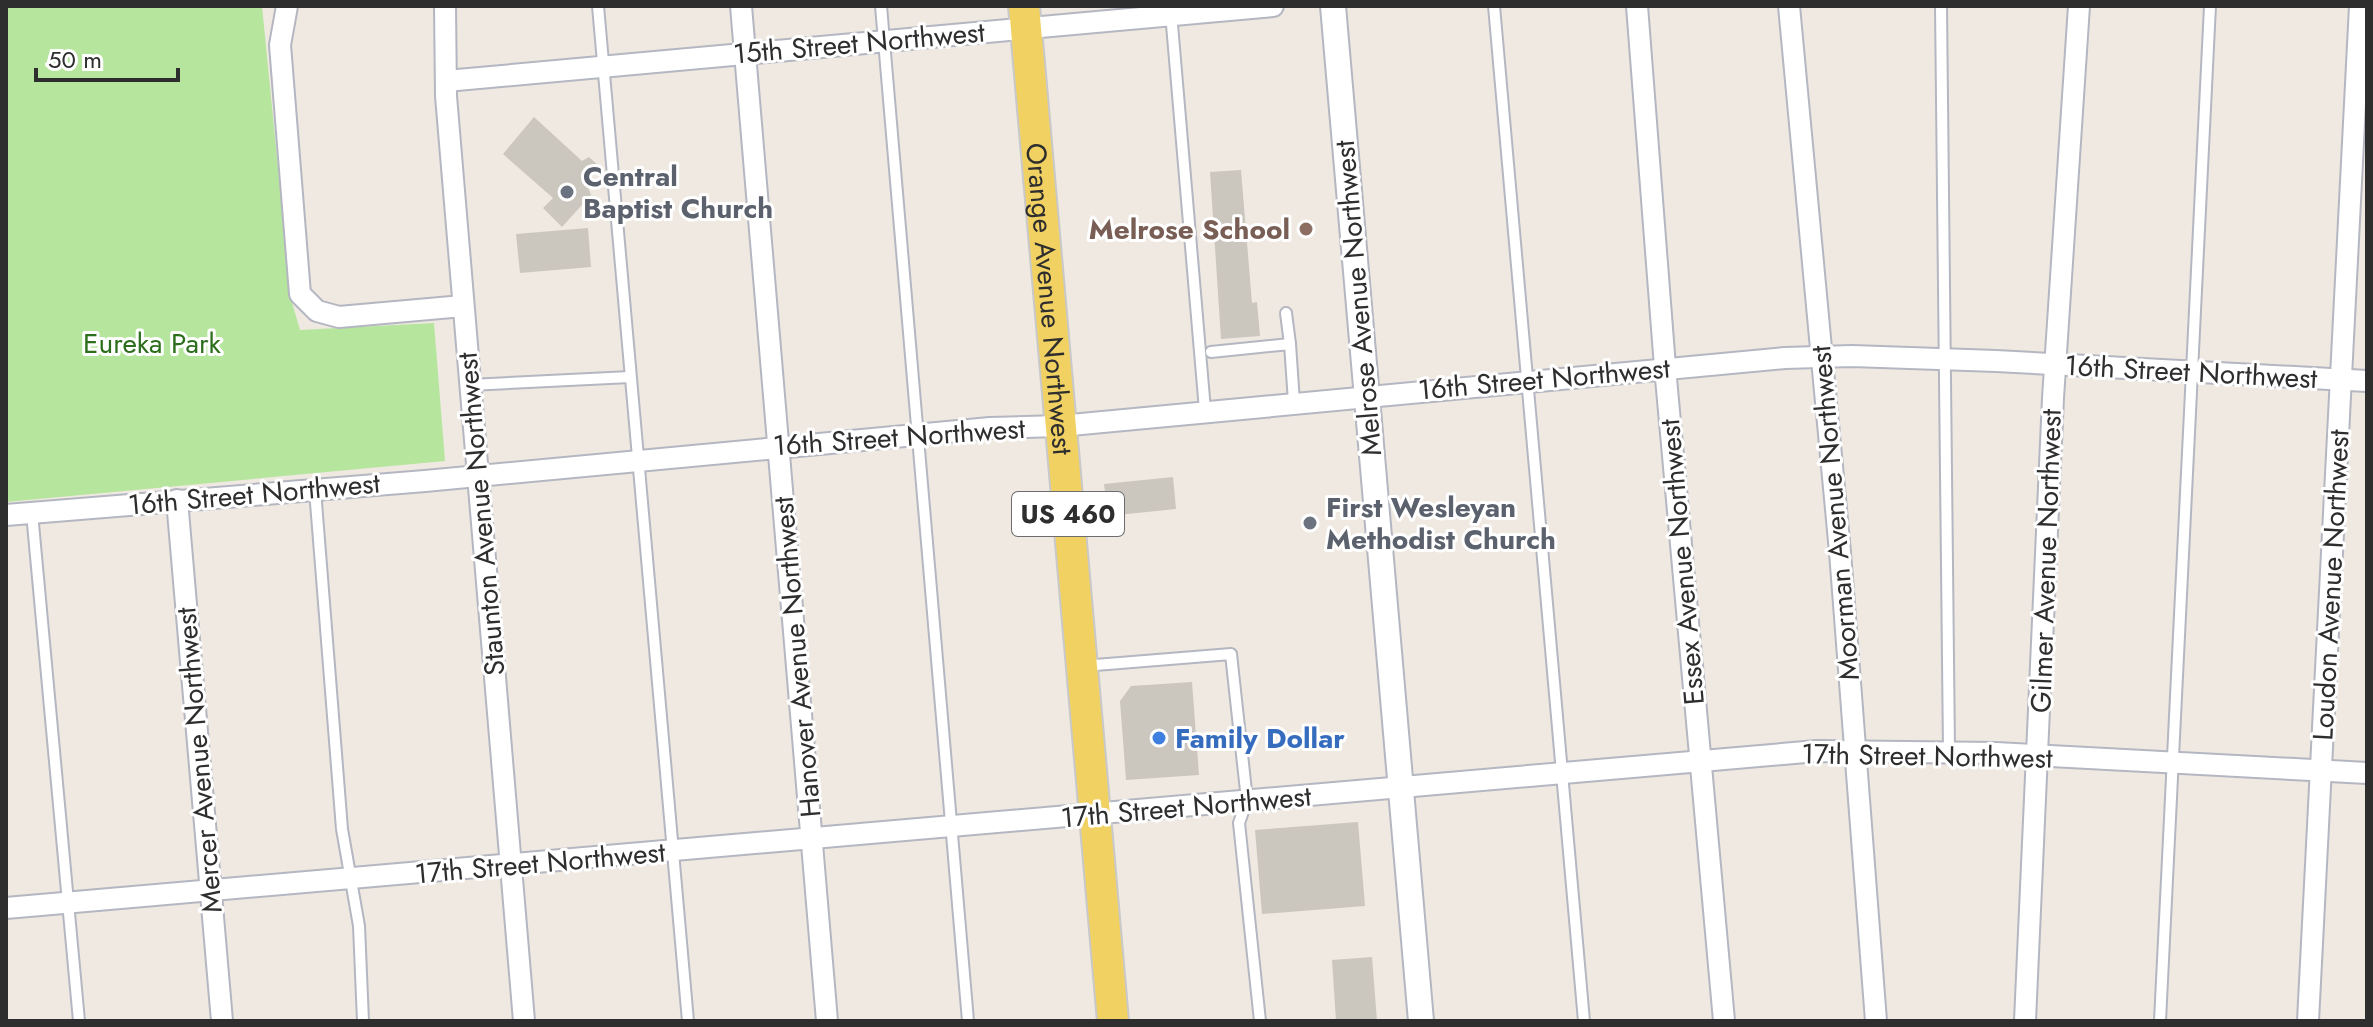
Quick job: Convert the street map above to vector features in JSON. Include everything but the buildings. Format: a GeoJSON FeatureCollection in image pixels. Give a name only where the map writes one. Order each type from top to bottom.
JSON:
{"type":"FeatureCollection","features":[{"type":"Feature","properties":{"kind":"main road","name":"Orange Avenue Northwest"},"geometry":{"type":"LineString","coordinates":[[1025,18],[1113,1021]]}},
{"type":"Feature","properties":{"kind":"street"},"geometry":{"type":"LineString","coordinates":[[287,6],[280,45],[300,294],[317,311],[339,317],[463,306]]}},
{"type":"Feature","properties":{"kind":"street","name":"Staunton Avenue Northwest"},"geometry":{"type":"LineString","coordinates":[[445,6],[446,81],[463,306],[524,1021]]}},
{"type":"Feature","properties":{"kind":"street","name":"Hanover Avenue Northwest"},"geometry":{"type":"LineString","coordinates":[[741,6],[827,1021]]}},
{"type":"Feature","properties":{"kind":"street","name":"15th Street Northwest"},"geometry":{"type":"LineString","coordinates":[[446,81],[884,41],[1025,18],[1273,6]]}},
{"type":"Feature","properties":{"kind":"street","name":"Melrose Avenue Northwest"},"geometry":{"type":"LineString","coordinates":[[1333,6],[1421,1021]]}},
{"type":"Feature","properties":{"kind":"street","name":"Essex Avenue Northwest"},"geometry":{"type":"LineString","coordinates":[[1637,6],[1665,367],[1724,1021]]}},
{"type":"Feature","properties":{"kind":"street","name":"Moorman Avenue Northwest"},"geometry":{"type":"LineString","coordinates":[[1789,6],[1876,1021]]}},
{"type":"Feature","properties":{"kind":"street","name":"Gilmer Avenue Northwest"},"geometry":{"type":"LineString","coordinates":[[2025,1021],[2056,366],[2079,6]]}},
{"type":"Feature","properties":{"kind":"street","name":"Loudon Avenue Northwest"},"geometry":{"type":"LineString","coordinates":[[2308,1021],[2360,6]]}},
{"type":"Feature","properties":{"kind":"street","name":"16th Street Northwest"},"geometry":{"type":"LineString","coordinates":[[6,515],[917,434],[1060,426],[1665,367],[1821,357],[1944,360],[2367,381]]}},
{"type":"Feature","properties":{"kind":"street","name":"Mercer Avenue Northwest"},"geometry":{"type":"LineString","coordinates":[[177,500],[222,1021]]}},
{"type":"Feature","properties":{"kind":"street","name":"17th Street Northwest"},"geometry":{"type":"LineString","coordinates":[[6,908],[1854,749],[2367,773]]}},
{"type":"Feature","properties":{"kind":"lane"},"geometry":{"type":"LineString","coordinates":[[598,6],[688,1021]]}},
{"type":"Feature","properties":{"kind":"lane"},"geometry":{"type":"LineString","coordinates":[[881,6],[968,1021]]}},
{"type":"Feature","properties":{"kind":"lane"},"geometry":{"type":"LineString","coordinates":[[1494,6],[1584,1021]]}},
{"type":"Feature","properties":{"kind":"lane"},"geometry":{"type":"LineString","coordinates":[[1941,6],[1949,752]]}},
{"type":"Feature","properties":{"kind":"lane"},"geometry":{"type":"LineString","coordinates":[[2160,1021],[2210,6]]}},
{"type":"Feature","properties":{"kind":"lane"},"geometry":{"type":"LineString","coordinates":[[1171,10],[1205,410]]}},
{"type":"Feature","properties":{"kind":"lane"},"geometry":{"type":"LineString","coordinates":[[1286,313],[1294,402]]}},
{"type":"Feature","properties":{"kind":"lane"},"geometry":{"type":"LineString","coordinates":[[1211,352],[1290,344]]}},
{"type":"Feature","properties":{"kind":"lane"},"geometry":{"type":"LineString","coordinates":[[470,385],[630,377]]}},
{"type":"Feature","properties":{"kind":"lane"},"geometry":{"type":"LineString","coordinates":[[315,489],[342,829],[359,926],[363,1021]]}},
{"type":"Feature","properties":{"kind":"lane"},"geometry":{"type":"LineString","coordinates":[[32,513],[79,1021]]}},
{"type":"Feature","properties":{"kind":"lane"},"geometry":{"type":"LineString","coordinates":[[1081,666],[1231,654],[1247,800],[1239,823],[1260,1021]]}},
{"type":"Feature","properties":{"kind":"green space","name":"Eureka Park"},"geometry":{"type":"Polygon","coordinates":[[[6,6],[262,6],[291,299],[300,330],[434,323],[445,461],[6,502],[6,6]]]}},
{"type":"Feature","properties":{"kind":"place","name":"Central Baptist Church"},"geometry":{"type":"Point","coordinates":[567,192]}},
{"type":"Feature","properties":{"kind":"place","name":"Melrose School"},"geometry":{"type":"Point","coordinates":[1306,229]}},
{"type":"Feature","properties":{"kind":"place","name":"First Wesleyan Methodist Church"},"geometry":{"type":"Point","coordinates":[1310,523]}},
{"type":"Feature","properties":{"kind":"place","name":"Family Dollar"},"geometry":{"type":"Point","coordinates":[1159,738]}}]}
